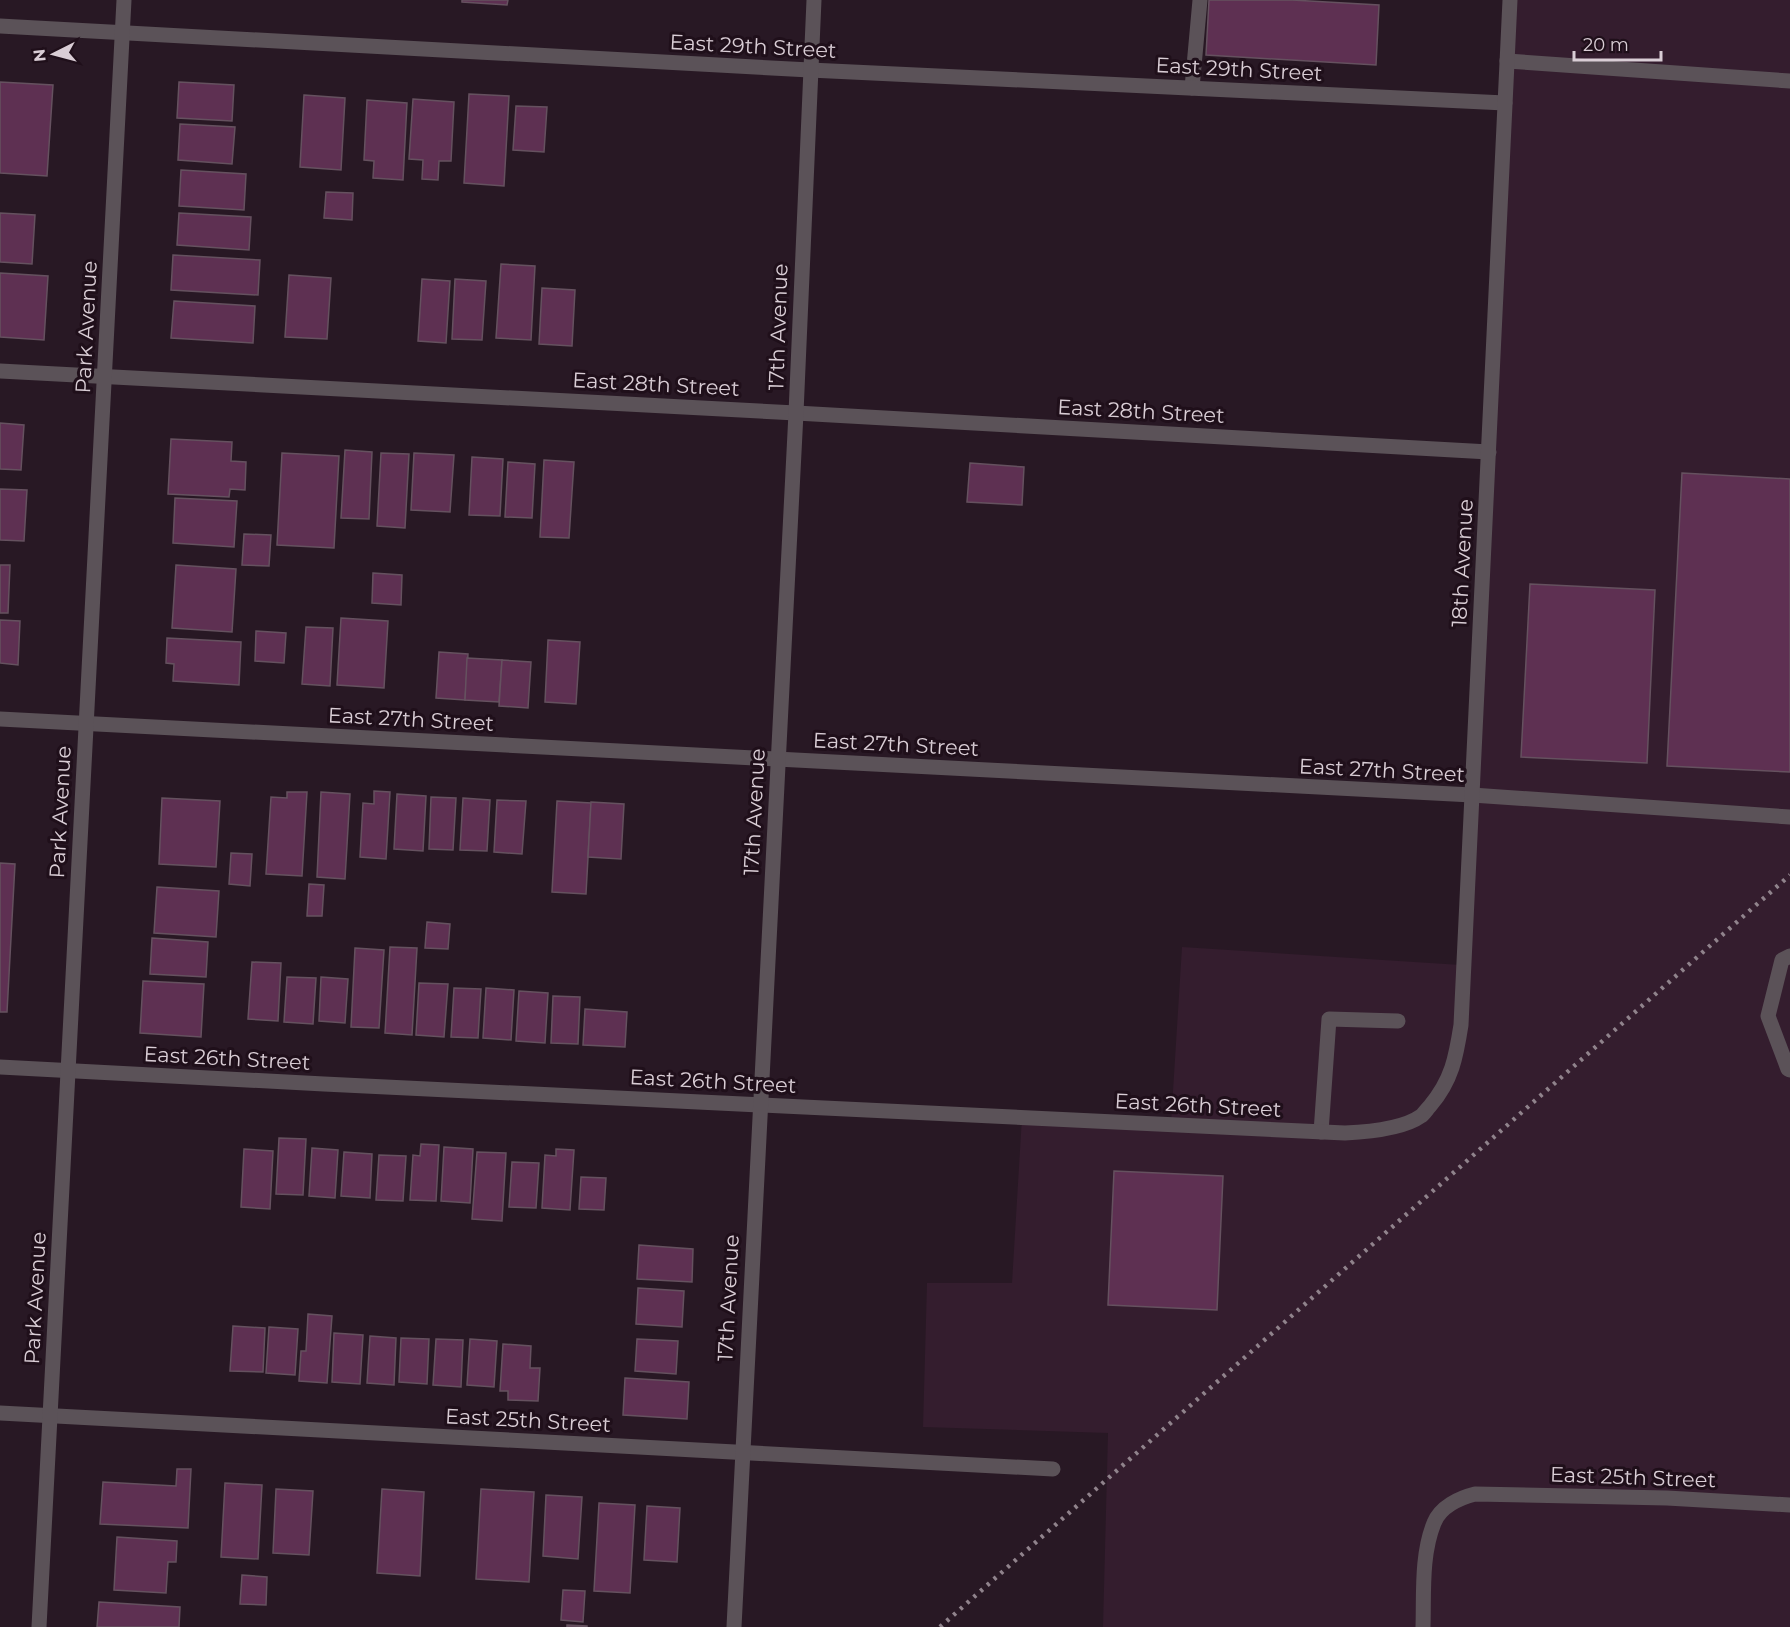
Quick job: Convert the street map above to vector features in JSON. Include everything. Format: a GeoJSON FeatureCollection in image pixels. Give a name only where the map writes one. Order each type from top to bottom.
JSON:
{"type":"FeatureCollection","features":[{"type":"Feature","properties":{"kind":"street","name":"Park Avenue"},"geometry":{"type":"LineString","coordinates":[[39,1627],[124,0]]}},
{"type":"Feature","properties":{"kind":"street","name":"17th Avenue"},"geometry":{"type":"LineString","coordinates":[[734,1627],[741,1452],[796,413],[814,0]]}},
{"type":"Feature","properties":{"kind":"street"},"geometry":{"type":"LineString","coordinates":[[1192,88],[1200,0]]}},
{"type":"Feature","properties":{"kind":"street","name":"18th Avenue"},"geometry":{"type":"LineString","coordinates":[[1421,1116],[1442,1092],[1456,1060],[1461,1025],[1510,0]]}},
{"type":"Feature","properties":{"kind":"street","name":"East 29th Street"},"geometry":{"type":"LineString","coordinates":[[0,26],[810,70],[1505,103]]}},
{"type":"Feature","properties":{"kind":"street"},"geometry":{"type":"LineString","coordinates":[[1507,62],[1790,81]]}},
{"type":"Feature","properties":{"kind":"street","name":"East 28th Street"},"geometry":{"type":"LineString","coordinates":[[0,371],[1489,452]]}},
{"type":"Feature","properties":{"kind":"street","name":"East 27th Street"},"geometry":{"type":"LineString","coordinates":[[0,719],[1472,795],[1790,817]]}},
{"type":"Feature","properties":{"kind":"street"},"geometry":{"type":"LineString","coordinates":[[1790,956],[1782,960],[1768,1016],[1790,1070]]}},
{"type":"Feature","properties":{"kind":"street"},"geometry":{"type":"LineString","coordinates":[[1321,1132],[1329,1019],[1398,1022]]}},
{"type":"Feature","properties":{"kind":"street","name":"East 26th Street"},"geometry":{"type":"LineString","coordinates":[[0,1067],[1321,1132],[1371,1132],[1421,1116]]}},
{"type":"Feature","properties":{"kind":"street","name":"East 25th Street"},"geometry":{"type":"LineString","coordinates":[[0,1413],[1053,1469]]}},
{"type":"Feature","properties":{"kind":"street","name":"East 25th Street"},"geometry":{"type":"LineString","coordinates":[[1423,1627],[1426,1557],[1434,1521],[1451,1504],[1474,1494],[1667,1497],[1790,1505]]}},
{"type":"Feature","properties":{"kind":"shaded area"},"geometry":{"type":"Polygon","coordinates":[[[1513,0],[1790,0],[1790,1627],[1103,1627],[1108,1433],[923,1427],[927,1283],[1012,1283],[1022,1117],[1171,1123],[1182,947],[1461,965],[1513,0]]]}},
{"type":"Feature","properties":{"kind":"building"},"geometry":{"type":"Polygon","coordinates":[[[462,0],[508,0],[507,5],[462,2],[462,0]]]}},
{"type":"Feature","properties":{"kind":"building"},"geometry":{"type":"Polygon","coordinates":[[[1209,0],[1292,0],[1379,5],[1376,65],[1206,55],[1209,0]]]}},
{"type":"Feature","properties":{"kind":"building"},"geometry":{"type":"Polygon","coordinates":[[[0,82],[53,85],[47,176],[0,173],[0,82]]]}},
{"type":"Feature","properties":{"kind":"building"},"geometry":{"type":"Polygon","coordinates":[[[179,82],[234,85],[232,121],[177,118],[179,82]]]}},
{"type":"Feature","properties":{"kind":"building"},"geometry":{"type":"Polygon","coordinates":[[[469,94],[509,96],[504,186],[464,183],[469,94]]]}},
{"type":"Feature","properties":{"kind":"building"},"geometry":{"type":"Polygon","coordinates":[[[304,95],[345,98],[341,170],[300,167],[304,95]]]}},
{"type":"Feature","properties":{"kind":"building"},"geometry":{"type":"Polygon","coordinates":[[[413,99],[454,102],[451,161],[439,161],[438,180],[422,179],[423,160],[409,159],[413,99]]]}},
{"type":"Feature","properties":{"kind":"building"},"geometry":{"type":"Polygon","coordinates":[[[367,100],[407,103],[403,180],[373,178],[374,161],[364,160],[367,100]]]}},
{"type":"Feature","properties":{"kind":"building"},"geometry":{"type":"Polygon","coordinates":[[[516,106],[547,107],[544,152],[513,150],[516,106]]]}},
{"type":"Feature","properties":{"kind":"building"},"geometry":{"type":"Polygon","coordinates":[[[180,124],[235,127],[232,164],[178,160],[180,124]]]}},
{"type":"Feature","properties":{"kind":"building"},"geometry":{"type":"Polygon","coordinates":[[[181,170],[246,174],[244,210],[179,206],[181,170]]]}},
{"type":"Feature","properties":{"kind":"building"},"geometry":{"type":"Polygon","coordinates":[[[326,192],[353,193],[352,220],[324,218],[326,192]]]}},
{"type":"Feature","properties":{"kind":"building"},"geometry":{"type":"Polygon","coordinates":[[[0,213],[35,215],[32,264],[0,262],[0,213]]]}},
{"type":"Feature","properties":{"kind":"building"},"geometry":{"type":"Polygon","coordinates":[[[179,213],[251,217],[249,250],[177,245],[179,213]]]}},
{"type":"Feature","properties":{"kind":"building"},"geometry":{"type":"Polygon","coordinates":[[[173,255],[260,260],[258,295],[171,290],[173,255]]]}},
{"type":"Feature","properties":{"kind":"building"},"geometry":{"type":"Polygon","coordinates":[[[501,264],[535,266],[531,340],[496,338],[501,264]]]}},
{"type":"Feature","properties":{"kind":"building"},"geometry":{"type":"Polygon","coordinates":[[[0,273],[48,276],[44,340],[0,337],[0,273]]]}},
{"type":"Feature","properties":{"kind":"building"},"geometry":{"type":"Polygon","coordinates":[[[289,275],[331,278],[327,339],[285,337],[289,275]]]}},
{"type":"Feature","properties":{"kind":"building"},"geometry":{"type":"Polygon","coordinates":[[[422,279],[450,281],[446,343],[418,341],[422,279]]]}},
{"type":"Feature","properties":{"kind":"building"},"geometry":{"type":"Polygon","coordinates":[[[455,279],[486,281],[482,340],[452,339],[455,279]]]}},
{"type":"Feature","properties":{"kind":"building"},"geometry":{"type":"Polygon","coordinates":[[[542,288],[575,290],[572,346],[539,344],[542,288]]]}},
{"type":"Feature","properties":{"kind":"building"},"geometry":{"type":"Polygon","coordinates":[[[174,301],[255,306],[253,343],[171,338],[174,301]]]}},
{"type":"Feature","properties":{"kind":"building"},"geometry":{"type":"Polygon","coordinates":[[[0,423],[24,425],[21,470],[0,469],[0,423]]]}},
{"type":"Feature","properties":{"kind":"building"},"geometry":{"type":"Polygon","coordinates":[[[171,439],[232,442],[231,461],[246,462],[245,490],[230,489],[229,497],[168,494],[171,439]]]}},
{"type":"Feature","properties":{"kind":"building"},"geometry":{"type":"Polygon","coordinates":[[[345,450],[372,452],[369,519],[341,518],[345,450]]]}},
{"type":"Feature","properties":{"kind":"building"},"geometry":{"type":"Polygon","coordinates":[[[282,453],[339,456],[334,548],[277,545],[282,453]]]}},
{"type":"Feature","properties":{"kind":"building"},"geometry":{"type":"Polygon","coordinates":[[[381,453],[409,454],[405,528],[377,526],[381,453]]]}},
{"type":"Feature","properties":{"kind":"building"},"geometry":{"type":"Polygon","coordinates":[[[414,453],[454,455],[450,512],[411,510],[414,453]]]}},
{"type":"Feature","properties":{"kind":"building"},"geometry":{"type":"Polygon","coordinates":[[[472,457],[503,459],[500,516],[469,515],[472,457]]]}},
{"type":"Feature","properties":{"kind":"building"},"geometry":{"type":"Polygon","coordinates":[[[544,460],[574,462],[569,538],[540,537],[544,460]]]}},
{"type":"Feature","properties":{"kind":"building"},"geometry":{"type":"Polygon","coordinates":[[[508,462],[535,464],[532,518],[505,517],[508,462]]]}},
{"type":"Feature","properties":{"kind":"building"},"geometry":{"type":"Polygon","coordinates":[[[970,463],[1024,467],[1022,505],[967,502],[970,463]]]}},
{"type":"Feature","properties":{"kind":"building"},"geometry":{"type":"Polygon","coordinates":[[[1682,473],[1790,479],[1790,772],[1667,766],[1682,473]]]}},
{"type":"Feature","properties":{"kind":"building"},"geometry":{"type":"Polygon","coordinates":[[[0,489],[27,490],[24,541],[0,540],[0,489]]]}},
{"type":"Feature","properties":{"kind":"building"},"geometry":{"type":"Polygon","coordinates":[[[175,498],[237,501],[234,547],[173,543],[175,498]]]}},
{"type":"Feature","properties":{"kind":"building"},"geometry":{"type":"Polygon","coordinates":[[[244,534],[271,535],[269,566],[242,565],[244,534]]]}},
{"type":"Feature","properties":{"kind":"building"},"geometry":{"type":"Polygon","coordinates":[[[0,565],[10,565],[8,613],[0,613],[0,565]]]}},
{"type":"Feature","properties":{"kind":"building"},"geometry":{"type":"Polygon","coordinates":[[[176,565],[236,569],[232,632],[172,628],[176,565]]]}},
{"type":"Feature","properties":{"kind":"building"},"geometry":{"type":"Polygon","coordinates":[[[373,573],[402,575],[401,605],[372,603],[373,573]]]}},
{"type":"Feature","properties":{"kind":"building"},"geometry":{"type":"Polygon","coordinates":[[[1530,584],[1655,590],[1647,763],[1521,757],[1530,584]]]}},
{"type":"Feature","properties":{"kind":"building"},"geometry":{"type":"Polygon","coordinates":[[[341,618],[388,621],[384,688],[337,685],[341,618]]]}},
{"type":"Feature","properties":{"kind":"building"},"geometry":{"type":"Polygon","coordinates":[[[0,620],[20,621],[18,665],[0,663],[0,620]]]}},
{"type":"Feature","properties":{"kind":"building"},"geometry":{"type":"Polygon","coordinates":[[[306,627],[333,628],[330,686],[302,684],[306,627]]]}},
{"type":"Feature","properties":{"kind":"building"},"geometry":{"type":"Polygon","coordinates":[[[256,631],[286,633],[284,663],[255,661],[256,631]]]}},
{"type":"Feature","properties":{"kind":"building"},"geometry":{"type":"Polygon","coordinates":[[[167,638],[241,642],[239,685],[173,681],[174,664],[166,663],[167,638]]]}},
{"type":"Feature","properties":{"kind":"building"},"geometry":{"type":"Polygon","coordinates":[[[548,640],[580,642],[576,704],[545,702],[548,640]]]}},
{"type":"Feature","properties":{"kind":"building"},"geometry":{"type":"Polygon","coordinates":[[[439,652],[468,654],[465,700],[436,698],[439,652]]]}},
{"type":"Feature","properties":{"kind":"building"},"geometry":{"type":"Polygon","coordinates":[[[467,658],[502,660],[499,702],[465,700],[467,658]]]}},
{"type":"Feature","properties":{"kind":"building"},"geometry":{"type":"Polygon","coordinates":[[[502,660],[531,662],[528,708],[499,706],[502,660]]]}},
{"type":"Feature","properties":{"kind":"building"},"geometry":{"type":"Polygon","coordinates":[[[374,791],[390,792],[386,859],[360,857],[363,803],[374,804],[374,791]]]}},
{"type":"Feature","properties":{"kind":"building"},"geometry":{"type":"Polygon","coordinates":[[[287,792],[307,792],[302,876],[266,874],[271,797],[287,798],[287,792]]]}},
{"type":"Feature","properties":{"kind":"building"},"geometry":{"type":"Polygon","coordinates":[[[321,792],[350,794],[345,879],[317,877],[321,792]]]}},
{"type":"Feature","properties":{"kind":"building"},"geometry":{"type":"Polygon","coordinates":[[[397,794],[426,796],[423,851],[394,849],[397,794]]]}},
{"type":"Feature","properties":{"kind":"building"},"geometry":{"type":"Polygon","coordinates":[[[431,797],[456,798],[453,850],[429,849],[431,797]]]}},
{"type":"Feature","properties":{"kind":"building"},"geometry":{"type":"Polygon","coordinates":[[[162,798],[220,801],[216,867],[159,864],[162,798]]]}},
{"type":"Feature","properties":{"kind":"building"},"geometry":{"type":"Polygon","coordinates":[[[463,798],[490,800],[487,851],[460,850],[463,798]]]}},
{"type":"Feature","properties":{"kind":"building"},"geometry":{"type":"Polygon","coordinates":[[[497,800],[526,801],[522,854],[494,852],[497,800]]]}},
{"type":"Feature","properties":{"kind":"building"},"geometry":{"type":"Polygon","coordinates":[[[557,801],[591,803],[586,894],[552,892],[557,801]]]}},
{"type":"Feature","properties":{"kind":"building"},"geometry":{"type":"Polygon","coordinates":[[[591,802],[624,804],[621,859],[588,857],[591,802]]]}},
{"type":"Feature","properties":{"kind":"building"},"geometry":{"type":"Polygon","coordinates":[[[231,853],[252,854],[250,886],[229,884],[231,853]]]}},
{"type":"Feature","properties":{"kind":"building"},"geometry":{"type":"Polygon","coordinates":[[[0,863],[15,864],[7,1012],[0,1012],[0,863]]]}},
{"type":"Feature","properties":{"kind":"building"},"geometry":{"type":"Polygon","coordinates":[[[309,884],[324,885],[322,916],[307,916],[309,884]]]}},
{"type":"Feature","properties":{"kind":"building"},"geometry":{"type":"Polygon","coordinates":[[[157,887],[219,891],[216,937],[154,933],[157,887]]]}},
{"type":"Feature","properties":{"kind":"building"},"geometry":{"type":"Polygon","coordinates":[[[427,922],[450,924],[448,949],[425,948],[427,922]]]}},
{"type":"Feature","properties":{"kind":"building"},"geometry":{"type":"Polygon","coordinates":[[[152,938],[208,942],[206,977],[150,974],[152,938]]]}},
{"type":"Feature","properties":{"kind":"building"},"geometry":{"type":"Polygon","coordinates":[[[390,947],[417,948],[412,1035],[385,1033],[390,947]]]}},
{"type":"Feature","properties":{"kind":"building"},"geometry":{"type":"Polygon","coordinates":[[[355,948],[384,950],[379,1028],[351,1027],[355,948]]]}},
{"type":"Feature","properties":{"kind":"building"},"geometry":{"type":"Polygon","coordinates":[[[252,962],[281,963],[278,1021],[248,1019],[252,962]]]}},
{"type":"Feature","properties":{"kind":"building"},"geometry":{"type":"Polygon","coordinates":[[[287,977],[316,978],[313,1024],[284,1022],[287,977]]]}},
{"type":"Feature","properties":{"kind":"building"},"geometry":{"type":"Polygon","coordinates":[[[321,977],[348,979],[345,1023],[319,1021],[321,977]]]}},
{"type":"Feature","properties":{"kind":"building"},"geometry":{"type":"Polygon","coordinates":[[[143,981],[204,984],[201,1037],[140,1033],[143,981]]]}},
{"type":"Feature","properties":{"kind":"building"},"geometry":{"type":"Polygon","coordinates":[[[419,983],[448,984],[444,1037],[416,1035],[419,983]]]}},
{"type":"Feature","properties":{"kind":"building"},"geometry":{"type":"Polygon","coordinates":[[[454,988],[481,989],[478,1038],[451,1037],[454,988]]]}},
{"type":"Feature","properties":{"kind":"building"},"geometry":{"type":"Polygon","coordinates":[[[486,988],[514,990],[511,1040],[483,1038],[486,988]]]}},
{"type":"Feature","properties":{"kind":"building"},"geometry":{"type":"Polygon","coordinates":[[[519,991],[548,993],[545,1043],[516,1041],[519,991]]]}},
{"type":"Feature","properties":{"kind":"building"},"geometry":{"type":"Polygon","coordinates":[[[553,996],[580,997],[578,1044],[551,1043],[553,996]]]}},
{"type":"Feature","properties":{"kind":"building"},"geometry":{"type":"Polygon","coordinates":[[[585,1009],[627,1012],[625,1047],[583,1045],[585,1009]]]}},
{"type":"Feature","properties":{"kind":"building"},"geometry":{"type":"Polygon","coordinates":[[[279,1138],[306,1139],[303,1195],[276,1194],[279,1138]]]}},
{"type":"Feature","properties":{"kind":"building"},"geometry":{"type":"Polygon","coordinates":[[[421,1144],[439,1145],[436,1201],[410,1200],[413,1155],[420,1156],[421,1144]]]}},
{"type":"Feature","properties":{"kind":"building"},"geometry":{"type":"Polygon","coordinates":[[[444,1147],[473,1149],[470,1203],[441,1201],[444,1147]]]}},
{"type":"Feature","properties":{"kind":"building"},"geometry":{"type":"Polygon","coordinates":[[[312,1148],[338,1150],[335,1198],[309,1196],[312,1148]]]}},
{"type":"Feature","properties":{"kind":"building"},"geometry":{"type":"Polygon","coordinates":[[[244,1149],[273,1151],[270,1209],[241,1207],[244,1149]]]}},
{"type":"Feature","properties":{"kind":"building"},"geometry":{"type":"Polygon","coordinates":[[[556,1149],[574,1150],[570,1210],[542,1208],[545,1155],[556,1156],[556,1149]]]}},
{"type":"Feature","properties":{"kind":"building"},"geometry":{"type":"Polygon","coordinates":[[[344,1152],[372,1154],[370,1198],[341,1196],[344,1152]]]}},
{"type":"Feature","properties":{"kind":"building"},"geometry":{"type":"Polygon","coordinates":[[[477,1152],[506,1153],[502,1221],[472,1219],[477,1152]]]}},
{"type":"Feature","properties":{"kind":"building"},"geometry":{"type":"Polygon","coordinates":[[[379,1155],[406,1156],[403,1201],[376,1200],[379,1155]]]}},
{"type":"Feature","properties":{"kind":"building"},"geometry":{"type":"Polygon","coordinates":[[[512,1162],[539,1163],[536,1208],[509,1207],[512,1162]]]}},
{"type":"Feature","properties":{"kind":"building"},"geometry":{"type":"Polygon","coordinates":[[[1114,1171],[1223,1176],[1217,1310],[1108,1305],[1114,1171]]]}},
{"type":"Feature","properties":{"kind":"building"},"geometry":{"type":"Polygon","coordinates":[[[581,1177],[606,1178],[604,1210],[579,1209],[581,1177]]]}},
{"type":"Feature","properties":{"kind":"building"},"geometry":{"type":"Polygon","coordinates":[[[639,1245],[693,1249],[692,1282],[637,1279],[639,1245]]]}},
{"type":"Feature","properties":{"kind":"building"},"geometry":{"type":"Polygon","coordinates":[[[638,1288],[684,1291],[682,1327],[636,1324],[638,1288]]]}},
{"type":"Feature","properties":{"kind":"building"},"geometry":{"type":"Polygon","coordinates":[[[308,1314],[332,1316],[327,1383],[299,1381],[301,1351],[306,1351],[308,1314]]]}},
{"type":"Feature","properties":{"kind":"building"},"geometry":{"type":"Polygon","coordinates":[[[233,1326],[265,1328],[263,1372],[230,1371],[233,1326]]]}},
{"type":"Feature","properties":{"kind":"building"},"geometry":{"type":"Polygon","coordinates":[[[269,1327],[298,1329],[295,1375],[266,1373],[269,1327]]]}},
{"type":"Feature","properties":{"kind":"building"},"geometry":{"type":"Polygon","coordinates":[[[334,1333],[363,1335],[360,1384],[332,1382],[334,1333]]]}},
{"type":"Feature","properties":{"kind":"building"},"geometry":{"type":"Polygon","coordinates":[[[370,1336],[396,1338],[394,1385],[367,1383],[370,1336]]]}},
{"type":"Feature","properties":{"kind":"building"},"geometry":{"type":"Polygon","coordinates":[[[401,1338],[429,1339],[427,1384],[399,1382],[401,1338]]]}},
{"type":"Feature","properties":{"kind":"building"},"geometry":{"type":"Polygon","coordinates":[[[436,1339],[463,1340],[461,1387],[433,1385],[436,1339]]]}},
{"type":"Feature","properties":{"kind":"building"},"geometry":{"type":"Polygon","coordinates":[[[470,1339],[497,1341],[494,1387],[467,1385],[470,1339]]]}},
{"type":"Feature","properties":{"kind":"building"},"geometry":{"type":"Polygon","coordinates":[[[637,1339],[678,1341],[676,1374],[635,1371],[637,1339]]]}},
{"type":"Feature","properties":{"kind":"building"},"geometry":{"type":"Polygon","coordinates":[[[503,1344],[531,1346],[530,1368],[540,1368],[538,1401],[508,1400],[508,1391],[500,1391],[503,1344]]]}},
{"type":"Feature","properties":{"kind":"building"},"geometry":{"type":"Polygon","coordinates":[[[625,1378],[689,1382],[687,1419],[623,1415],[625,1378]]]}},
{"type":"Feature","properties":{"kind":"building"},"geometry":{"type":"Polygon","coordinates":[[[177,1469],[191,1469],[188,1528],[100,1524],[103,1482],[176,1486],[177,1469]]]}},
{"type":"Feature","properties":{"kind":"building"},"geometry":{"type":"Polygon","coordinates":[[[225,1483],[262,1485],[258,1559],[221,1557],[225,1483]]]}},
{"type":"Feature","properties":{"kind":"building"},"geometry":{"type":"Polygon","coordinates":[[[276,1489],[313,1491],[309,1555],[273,1553],[276,1489]]]}},
{"type":"Feature","properties":{"kind":"building"},"geometry":{"type":"Polygon","coordinates":[[[382,1489],[424,1492],[420,1576],[377,1573],[382,1489]]]}},
{"type":"Feature","properties":{"kind":"building"},"geometry":{"type":"Polygon","coordinates":[[[481,1489],[534,1492],[529,1582],[476,1579],[481,1489]]]}},
{"type":"Feature","properties":{"kind":"building"},"geometry":{"type":"Polygon","coordinates":[[[546,1495],[582,1497],[578,1559],[543,1556],[546,1495]]]}},
{"type":"Feature","properties":{"kind":"building"},"geometry":{"type":"Polygon","coordinates":[[[599,1503],[635,1505],[630,1593],[594,1591],[599,1503]]]}},
{"type":"Feature","properties":{"kind":"building"},"geometry":{"type":"Polygon","coordinates":[[[647,1506],[680,1508],[677,1562],[644,1560],[647,1506]]]}},
{"type":"Feature","properties":{"kind":"building"},"geometry":{"type":"Polygon","coordinates":[[[117,1537],[177,1541],[176,1562],[168,1562],[166,1593],[114,1590],[117,1537]]]}},
{"type":"Feature","properties":{"kind":"building"},"geometry":{"type":"Polygon","coordinates":[[[242,1575],[267,1577],[266,1605],[240,1604],[242,1575]]]}},
{"type":"Feature","properties":{"kind":"building"},"geometry":{"type":"Polygon","coordinates":[[[563,1590],[585,1591],[583,1622],[561,1620],[563,1590]]]}},
{"type":"Feature","properties":{"kind":"building"},"geometry":{"type":"Polygon","coordinates":[[[99,1602],[180,1607],[179,1627],[97,1627],[99,1602]]]}},
{"type":"Feature","properties":{"kind":"building"},"geometry":{"type":"Polygon","coordinates":[[[567,1625],[587,1626],[587,1627],[567,1627],[567,1625]]]}},
{"type":"Feature","properties":{"kind":"railway"},"geometry":{"type":"LineString","coordinates":[[940,1627],[1790,875]]}}]}
